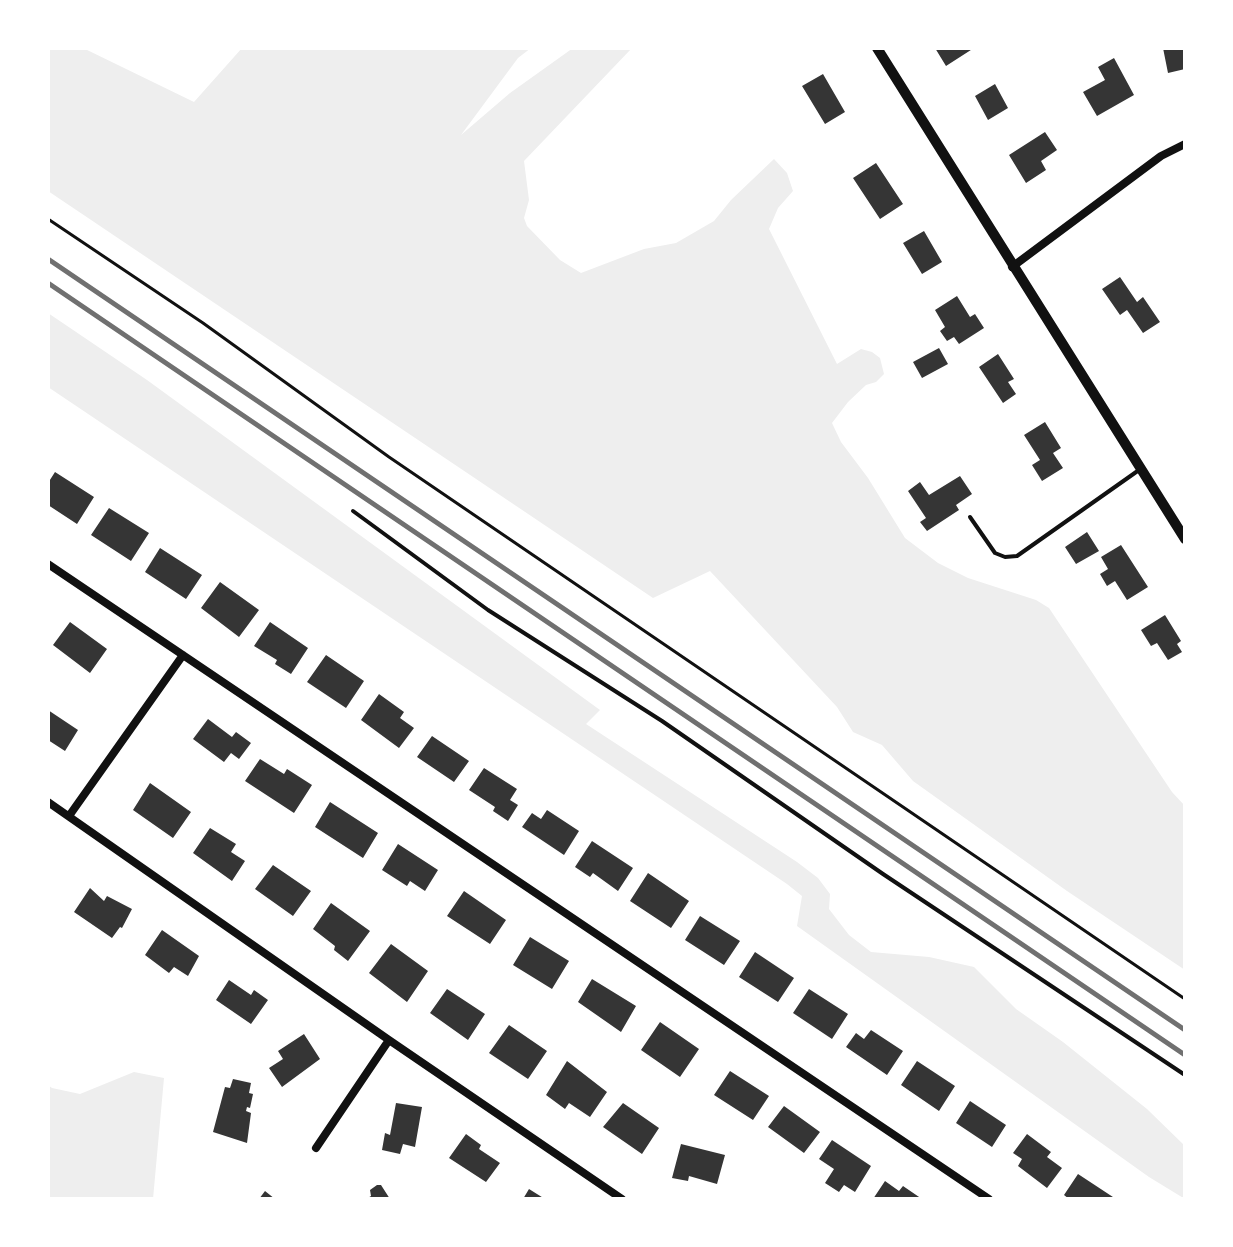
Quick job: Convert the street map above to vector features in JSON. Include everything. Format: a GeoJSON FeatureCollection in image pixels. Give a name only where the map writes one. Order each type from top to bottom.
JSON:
{"type":"FeatureCollection","features":[{"type":"Feature","properties":{"kind":"street"},"geometry":{"type":"LineString","coordinates":[[877,48],[1185,539]]}},
{"type":"Feature","properties":{"kind":"street"},"geometry":{"type":"LineString","coordinates":[[1012,267],[1161,156],[1185,144]]}},
{"type":"Feature","properties":{"kind":"street"},"geometry":{"type":"LineString","coordinates":[[48,564],[989,1199]]}},
{"type":"Feature","properties":{"kind":"street"},"geometry":{"type":"LineString","coordinates":[[69,816],[183,655]]}},
{"type":"Feature","properties":{"kind":"street"},"geometry":{"type":"LineString","coordinates":[[48,802],[619,1199]]}},
{"type":"Feature","properties":{"kind":"street"},"geometry":{"type":"LineString","coordinates":[[316,1148],[389,1040]]}},
{"type":"Feature","properties":{"kind":"lane"},"geometry":{"type":"LineString","coordinates":[[970,517],[995,553],[1005,557],[1017,556],[1141,469]]}},
{"type":"Feature","properties":{"kind":"lane"},"geometry":{"type":"LineString","coordinates":[[353,511],[488,610],[662,721],[883,874],[1185,1075]]}},
{"type":"Feature","properties":{"kind":"path"},"geometry":{"type":"LineString","coordinates":[[48,219],[203,323],[389,457],[1185,999]]}},
{"type":"Feature","properties":{"kind":"shaded area"},"geometry":{"type":"Polygon","coordinates":[[[48,48],[83,48],[194,102],[242,48],[531,48],[518,58],[461,135],[510,93],[573,48],[632,48],[524,161],[529,200],[524,218],[527,226],[560,260],[581,273],[644,249],[676,243],[714,221],[774,159],[787,173],[793,191],[778,208],[769,229],[837,364],[861,349],[880,358],[884,374],[876,382],[866,385],[832,423],[841,442],[868,478],[905,538],[938,563],[968,578],[1036,600],[1049,608],[1172,792],[1185,806],[1185,970],[1067,891],[913,781],[882,745],[853,732],[837,707],[710,571],[653,598],[48,191],[48,48]]]}},
{"type":"Feature","properties":{"kind":"shaded area"},"geometry":{"type":"Polygon","coordinates":[[[48,313],[147,380],[600,710],[586,724],[818,878],[830,894],[829,909],[849,935],[871,952],[929,957],[974,967],[1016,1009],[1147,1109],[1185,1146],[1185,1199],[1149,1177],[797,926],[802,896],[787,884],[48,387],[48,313]]]}},
{"type":"Feature","properties":{"kind":"shaded area"},"geometry":{"type":"Polygon","coordinates":[[[134,1072],[164,1078],[153,1199],[48,1199],[48,1085],[80,1094],[134,1072]]]}},
{"type":"Feature","properties":{"kind":"building"},"geometry":{"type":"Polygon","coordinates":[[[935,48],[974,48],[946,66],[935,48]]]}},
{"type":"Feature","properties":{"kind":"building"},"geometry":{"type":"Polygon","coordinates":[[[1163,48],[1185,48],[1185,69],[1168,73],[1163,48]]]}},
{"type":"Feature","properties":{"kind":"building"},"geometry":{"type":"Polygon","coordinates":[[[1114,58],[1134,95],[1097,116],[1083,92],[1105,80],[1098,67],[1114,58]]]}},
{"type":"Feature","properties":{"kind":"building"},"geometry":{"type":"Polygon","coordinates":[[[823,74],[845,112],[825,124],[802,86],[823,74]]]}},
{"type":"Feature","properties":{"kind":"building"},"geometry":{"type":"Polygon","coordinates":[[[995,84],[1008,108],[988,120],[975,96],[995,84]]]}},
{"type":"Feature","properties":{"kind":"building"},"geometry":{"type":"Polygon","coordinates":[[[1045,132],[1057,150],[1041,161],[1046,170],[1026,183],[1009,155],[1045,132]]]}},
{"type":"Feature","properties":{"kind":"building"},"geometry":{"type":"Polygon","coordinates":[[[876,163],[903,204],[880,219],[853,178],[876,163]]]}},
{"type":"Feature","properties":{"kind":"building"},"geometry":{"type":"Polygon","coordinates":[[[924,231],[942,262],[922,274],[903,243],[924,231]]]}},
{"type":"Feature","properties":{"kind":"building"},"geometry":{"type":"Polygon","coordinates":[[[1120,277],[1137,302],[1143,297],[1160,322],[1143,333],[1127,310],[1120,315],[1102,289],[1120,277]]]}},
{"type":"Feature","properties":{"kind":"building"},"geometry":{"type":"Polygon","coordinates":[[[957,296],[970,317],[975,314],[984,328],[959,344],[954,337],[947,341],[940,331],[945,327],[935,310],[957,296]]]}},
{"type":"Feature","properties":{"kind":"building"},"geometry":{"type":"Polygon","coordinates":[[[939,348],[948,364],[922,378],[913,362],[939,348]]]}},
{"type":"Feature","properties":{"kind":"building"},"geometry":{"type":"Polygon","coordinates":[[[998,354],[1014,379],[1008,382],[1016,394],[1003,403],[979,367],[998,354]]]}},
{"type":"Feature","properties":{"kind":"building"},"geometry":{"type":"Polygon","coordinates":[[[1045,422],[1061,448],[1053,453],[1063,468],[1042,481],[1032,465],[1040,460],[1024,435],[1045,422]]]}},
{"type":"Feature","properties":{"kind":"building"},"geometry":{"type":"Polygon","coordinates":[[[55,472],[94,497],[77,524],[48,505],[48,483],[55,472]]]}},
{"type":"Feature","properties":{"kind":"building"},"geometry":{"type":"Polygon","coordinates":[[[960,476],[972,494],[956,505],[959,510],[927,531],[920,522],[926,518],[908,491],[920,482],[929,495],[960,476]]]}},
{"type":"Feature","properties":{"kind":"building"},"geometry":{"type":"Polygon","coordinates":[[[109,508],[149,533],[131,561],[91,535],[109,508]]]}},
{"type":"Feature","properties":{"kind":"building"},"geometry":{"type":"Polygon","coordinates":[[[1087,532],[1099,551],[1076,564],[1065,547],[1087,532]]]}},
{"type":"Feature","properties":{"kind":"building"},"geometry":{"type":"Polygon","coordinates":[[[1121,545],[1148,587],[1127,600],[1115,581],[1107,586],[1100,574],[1108,569],[1101,557],[1121,545]]]}},
{"type":"Feature","properties":{"kind":"building"},"geometry":{"type":"Polygon","coordinates":[[[160,548],[202,575],[186,599],[145,572],[160,548]]]}},
{"type":"Feature","properties":{"kind":"building"},"geometry":{"type":"Polygon","coordinates":[[[220,582],[259,610],[239,637],[201,608],[220,582]]]}},
{"type":"Feature","properties":{"kind":"building"},"geometry":{"type":"Polygon","coordinates":[[[1165,615],[1181,641],[1177,644],[1182,652],[1168,660],[1157,643],[1151,646],[1141,630],[1165,615]]]}},
{"type":"Feature","properties":{"kind":"building"},"geometry":{"type":"Polygon","coordinates":[[[70,622],[107,649],[90,673],[53,645],[70,622]]]}},
{"type":"Feature","properties":{"kind":"building"},"geometry":{"type":"Polygon","coordinates":[[[270,622],[308,648],[291,674],[275,664],[277,660],[254,646],[270,622]]]}},
{"type":"Feature","properties":{"kind":"building"},"geometry":{"type":"Polygon","coordinates":[[[326,655],[364,681],[346,708],[307,682],[326,655]]]}},
{"type":"Feature","properties":{"kind":"building"},"geometry":{"type":"Polygon","coordinates":[[[379,694],[404,712],[400,718],[414,728],[399,748],[361,720],[379,694]]]}},
{"type":"Feature","properties":{"kind":"building"},"geometry":{"type":"Polygon","coordinates":[[[48,710],[78,730],[65,751],[48,740],[48,710]]]}},
{"type":"Feature","properties":{"kind":"building"},"geometry":{"type":"Polygon","coordinates":[[[208,719],[232,737],[236,732],[251,743],[239,759],[231,753],[224,762],[193,739],[208,719]]]}},
{"type":"Feature","properties":{"kind":"building"},"geometry":{"type":"Polygon","coordinates":[[[432,736],[469,761],[454,782],[417,757],[432,736]]]}},
{"type":"Feature","properties":{"kind":"building"},"geometry":{"type":"Polygon","coordinates":[[[260,759],[284,774],[287,769],[312,785],[294,813],[245,781],[260,759]]]}},
{"type":"Feature","properties":{"kind":"building"},"geometry":{"type":"Polygon","coordinates":[[[484,768],[517,789],[510,800],[518,805],[508,821],[493,811],[495,807],[469,790],[484,768]]]}},
{"type":"Feature","properties":{"kind":"building"},"geometry":{"type":"Polygon","coordinates":[[[150,783],[191,812],[173,838],[133,810],[150,783]]]}},
{"type":"Feature","properties":{"kind":"building"},"geometry":{"type":"Polygon","coordinates":[[[330,802],[378,833],[363,858],[315,827],[330,802]]]}},
{"type":"Feature","properties":{"kind":"building"},"geometry":{"type":"Polygon","coordinates":[[[547,810],[579,831],[564,855],[522,827],[532,813],[541,819],[547,810]]]}},
{"type":"Feature","properties":{"kind":"building"},"geometry":{"type":"Polygon","coordinates":[[[210,828],[236,844],[231,852],[245,861],[232,881],[193,853],[210,828]]]}},
{"type":"Feature","properties":{"kind":"building"},"geometry":{"type":"Polygon","coordinates":[[[592,841],[633,868],[618,891],[593,873],[590,877],[575,867],[592,841]]]}},
{"type":"Feature","properties":{"kind":"building"},"geometry":{"type":"Polygon","coordinates":[[[398,844],[438,870],[425,891],[410,881],[407,886],[382,870],[398,844]]]}},
{"type":"Feature","properties":{"kind":"building"},"geometry":{"type":"Polygon","coordinates":[[[273,865],[311,891],[293,916],[255,889],[273,865]]]}},
{"type":"Feature","properties":{"kind":"building"},"geometry":{"type":"Polygon","coordinates":[[[648,873],[689,901],[671,928],[630,901],[648,873]]]}},
{"type":"Feature","properties":{"kind":"building"},"geometry":{"type":"Polygon","coordinates":[[[90,888],[104,901],[107,896],[132,909],[122,928],[112,938],[74,912],[90,888]]]}},
{"type":"Feature","properties":{"kind":"building"},"geometry":{"type":"Polygon","coordinates":[[[464,891],[506,920],[490,944],[447,916],[464,891]]]}},
{"type":"Feature","properties":{"kind":"building"},"geometry":{"type":"Polygon","coordinates":[[[331,903],[370,931],[348,961],[313,929],[331,903]]]}},
{"type":"Feature","properties":{"kind":"building"},"geometry":{"type":"Polygon","coordinates":[[[700,916],[740,941],[724,965],[685,940],[700,916]]]}},
{"type":"Feature","properties":{"kind":"building"},"geometry":{"type":"Polygon","coordinates":[[[162,930],[199,956],[188,976],[174,967],[169,973],[145,955],[162,930]]]}},
{"type":"Feature","properties":{"kind":"building"},"geometry":{"type":"Polygon","coordinates":[[[530,937],[569,961],[552,989],[513,965],[530,937]]]}},
{"type":"Feature","properties":{"kind":"building"},"geometry":{"type":"Polygon","coordinates":[[[391,944],[428,971],[407,1002],[369,973],[391,944]]]}},
{"type":"Feature","properties":{"kind":"building"},"geometry":{"type":"Polygon","coordinates":[[[755,952],[794,978],[778,1002],[739,977],[755,952]]]}},
{"type":"Feature","properties":{"kind":"building"},"geometry":{"type":"Polygon","coordinates":[[[592,979],[636,1006],[621,1032],[578,1002],[592,979]]]}},
{"type":"Feature","properties":{"kind":"building"},"geometry":{"type":"Polygon","coordinates":[[[229,980],[251,995],[254,990],[268,1000],[251,1024],[216,1000],[229,980]]]}},
{"type":"Feature","properties":{"kind":"building"},"geometry":{"type":"Polygon","coordinates":[[[447,989],[485,1014],[468,1040],[430,1013],[447,989]]]}},
{"type":"Feature","properties":{"kind":"building"},"geometry":{"type":"Polygon","coordinates":[[[809,989],[848,1014],[832,1039],[793,1013],[809,989]]]}},
{"type":"Feature","properties":{"kind":"building"},"geometry":{"type":"Polygon","coordinates":[[[660,1022],[699,1049],[680,1077],[641,1050],[660,1022]]]}},
{"type":"Feature","properties":{"kind":"building"},"geometry":{"type":"Polygon","coordinates":[[[509,1025],[547,1051],[528,1079],[489,1053],[509,1025]]]}},
{"type":"Feature","properties":{"kind":"building"},"geometry":{"type":"Polygon","coordinates":[[[871,1030],[903,1051],[887,1075],[846,1047],[856,1033],[864,1039],[871,1030]]]}},
{"type":"Feature","properties":{"kind":"building"},"geometry":{"type":"Polygon","coordinates":[[[304,1034],[320,1059],[282,1087],[269,1068],[283,1059],[278,1051],[304,1034]]]}},
{"type":"Feature","properties":{"kind":"building"},"geometry":{"type":"Polygon","coordinates":[[[567,1061],[607,1092],[590,1117],[569,1103],[565,1109],[546,1095],[567,1061]]]}},
{"type":"Feature","properties":{"kind":"building"},"geometry":{"type":"Polygon","coordinates":[[[917,1061],[955,1086],[939,1111],[901,1085],[917,1061]]]}},
{"type":"Feature","properties":{"kind":"building"},"geometry":{"type":"Polygon","coordinates":[[[730,1071],[769,1096],[753,1120],[714,1095],[730,1071]]]}},
{"type":"Feature","properties":{"kind":"building"},"geometry":{"type":"Polygon","coordinates":[[[233,1079],[251,1083],[249,1093],[253,1094],[250,1108],[247,1107],[246,1111],[251,1113],[247,1143],[213,1132],[225,1087],[230,1088],[233,1079]]]}},
{"type":"Feature","properties":{"kind":"building"},"geometry":{"type":"Polygon","coordinates":[[[970,1101],[1006,1125],[992,1147],[956,1123],[970,1101]]]}},
{"type":"Feature","properties":{"kind":"building"},"geometry":{"type":"Polygon","coordinates":[[[396,1103],[422,1107],[415,1147],[403,1144],[400,1154],[382,1150],[385,1133],[390,1135],[396,1103]]]}},
{"type":"Feature","properties":{"kind":"building"},"geometry":{"type":"Polygon","coordinates":[[[623,1103],[659,1128],[642,1154],[603,1127],[623,1103]]]}},
{"type":"Feature","properties":{"kind":"building"},"geometry":{"type":"Polygon","coordinates":[[[784,1106],[820,1132],[804,1153],[768,1127],[784,1106]]]}},
{"type":"Feature","properties":{"kind":"building"},"geometry":{"type":"Polygon","coordinates":[[[466,1134],[481,1145],[479,1149],[500,1163],[486,1182],[449,1158],[466,1134]]]}},
{"type":"Feature","properties":{"kind":"building"},"geometry":{"type":"Polygon","coordinates":[[[1027,1134],[1051,1152],[1047,1157],[1062,1168],[1047,1188],[1018,1166],[1022,1159],[1013,1153],[1027,1134]]]}},
{"type":"Feature","properties":{"kind":"building"},"geometry":{"type":"Polygon","coordinates":[[[832,1140],[871,1166],[855,1192],[844,1185],[839,1192],[825,1183],[834,1169],[819,1159],[832,1140]]]}},
{"type":"Feature","properties":{"kind":"building"},"geometry":{"type":"Polygon","coordinates":[[[681,1144],[725,1155],[717,1184],[689,1176],[688,1181],[672,1178],[681,1144]]]}},
{"type":"Feature","properties":{"kind":"building"},"geometry":{"type":"Polygon","coordinates":[[[1078,1174],[1116,1199],[1069,1199],[1064,1195],[1078,1174]]]}},
{"type":"Feature","properties":{"kind":"building"},"geometry":{"type":"Polygon","coordinates":[[[885,1181],[899,1191],[903,1186],[922,1199],[873,1199],[885,1181]]]}},
{"type":"Feature","properties":{"kind":"building"},"geometry":{"type":"Polygon","coordinates":[[[381,1185],[390,1199],[366,1199],[371,1196],[370,1190],[381,1185]]]}},
{"type":"Feature","properties":{"kind":"building"},"geometry":{"type":"Polygon","coordinates":[[[529,1189],[545,1199],[523,1199],[529,1189]]]}},
{"type":"Feature","properties":{"kind":"building"},"geometry":{"type":"Polygon","coordinates":[[[265,1191],[275,1199],[259,1199],[265,1191]]]}},
{"type":"Feature","properties":{"kind":"railway"},"geometry":{"type":"LineString","coordinates":[[48,259],[1185,1030]]}},
{"type":"Feature","properties":{"kind":"railway"},"geometry":{"type":"LineString","coordinates":[[48,283],[1185,1055]]}}]}
